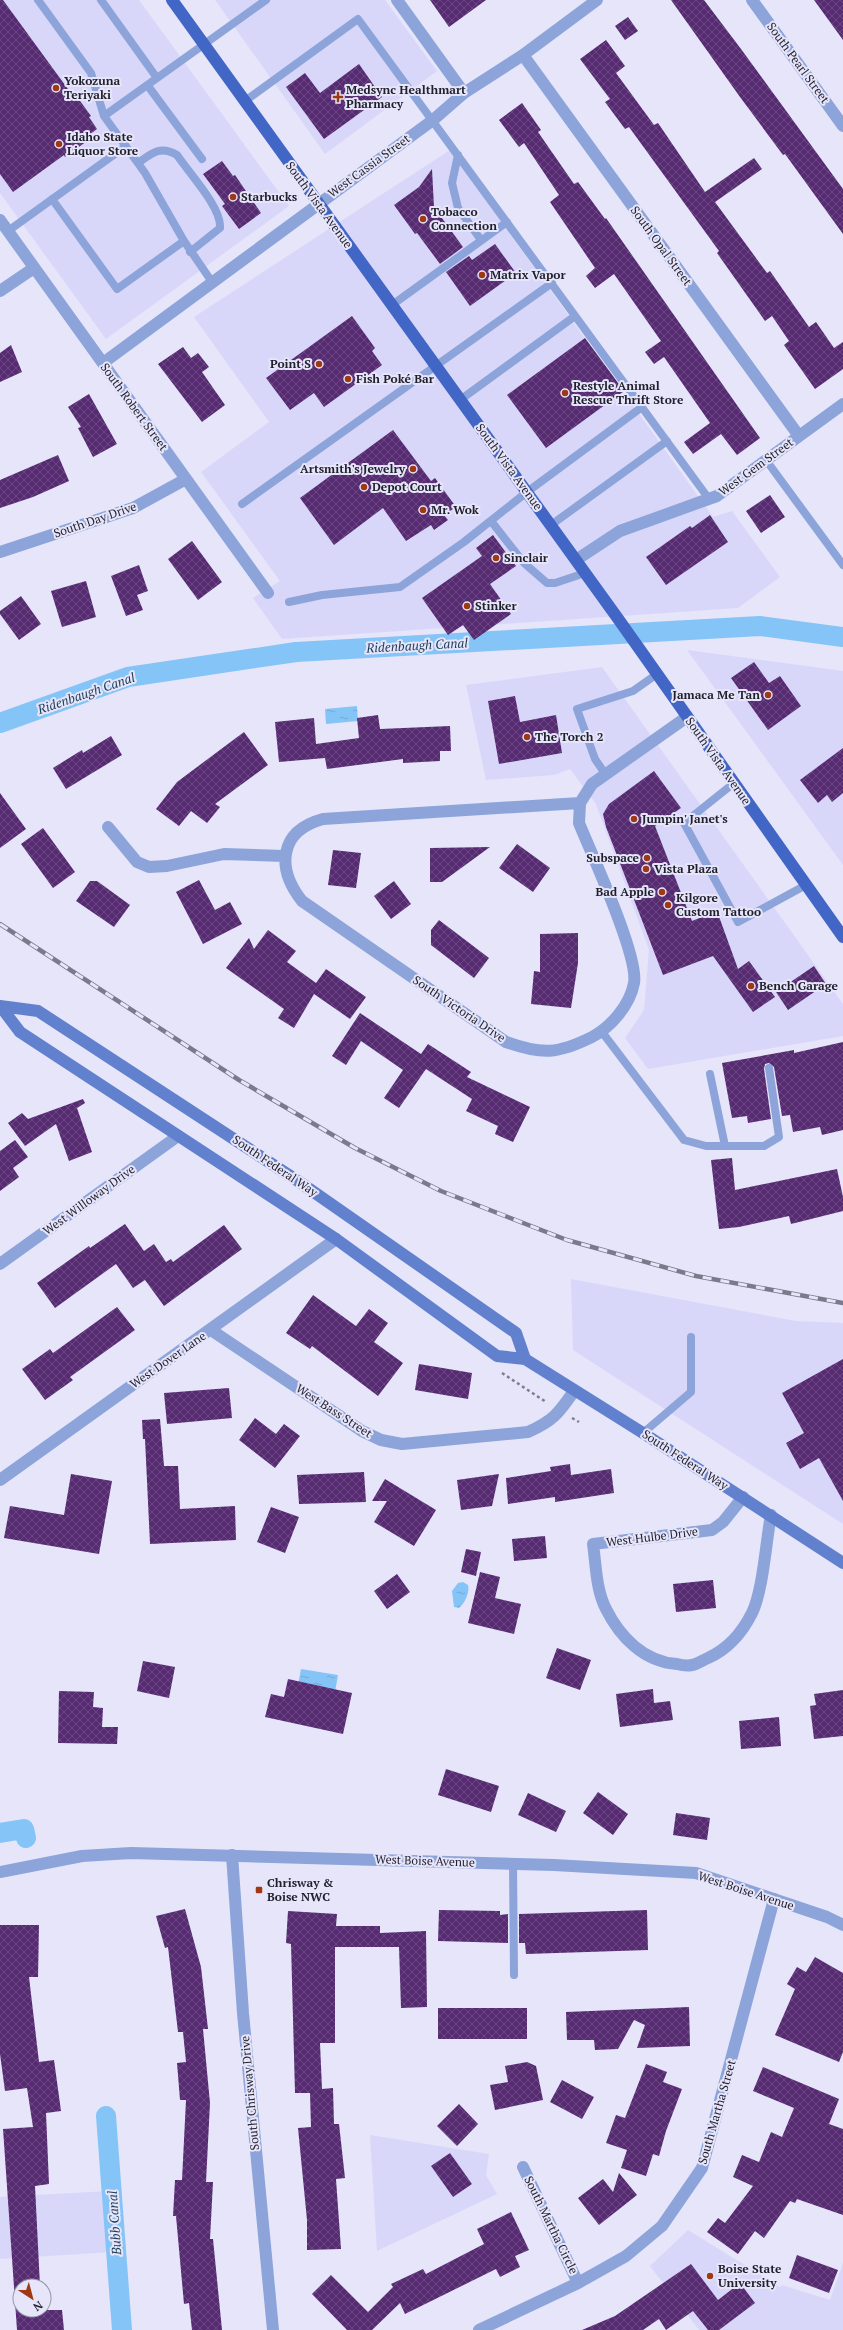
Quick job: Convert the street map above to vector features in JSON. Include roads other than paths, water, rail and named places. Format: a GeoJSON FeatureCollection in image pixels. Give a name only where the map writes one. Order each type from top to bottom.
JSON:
{"type":"FeatureCollection","features":[{"type":"Feature","properties":{"kind":"main road","name":"South Vista Avenue"},"geometry":{"type":"LineString","coordinates":[[172,0],[619,620],[843,937]]}},
{"type":"Feature","properties":{"kind":"main road","name":"South Federal Way"},"geometry":{"type":"LineString","coordinates":[[0,1007],[20,1032],[336,1239],[497,1356],[525,1359],[574,1391],[644,1433],[843,1563]]}},
{"type":"Feature","properties":{"kind":"main road","name":"South Federal Way"},"geometry":{"type":"LineString","coordinates":[[0,1007],[38,1011],[298,1182],[516,1334],[525,1359]]}},
{"type":"Feature","properties":{"kind":"street"},"geometry":{"type":"LineString","coordinates":[[397,0],[464,93]]}},
{"type":"Feature","properties":{"kind":"street","name":"West Cassia Street"},"geometry":{"type":"LineString","coordinates":[[103,363],[318,203],[433,120],[464,93],[524,55],[597,0]]}},
{"type":"Feature","properties":{"kind":"street","name":"South Pearl Street"},"geometry":{"type":"LineString","coordinates":[[752,0],[843,126]]}},
{"type":"Feature","properties":{"kind":"street","name":"South Opal Street"},"geometry":{"type":"LineString","coordinates":[[524,55],[799,436]]}},
{"type":"Feature","properties":{"kind":"street","name":"South Robert Street"},"geometry":{"type":"LineString","coordinates":[[0,220],[268,593]]}},
{"type":"Feature","properties":{"kind":"street"},"geometry":{"type":"LineString","coordinates":[[0,291],[34,268]]}},
{"type":"Feature","properties":{"kind":"street","name":"West Gem Street"},"geometry":{"type":"LineString","coordinates":[[576,560],[620,530],[717,496],[843,404]]}},
{"type":"Feature","properties":{"kind":"street","name":"South Day Drive"},"geometry":{"type":"LineString","coordinates":[[0,552],[133,508],[186,479]]}},
{"type":"Feature","properties":{"kind":"street","name":"South Victoria Drive"},"geometry":{"type":"LineString","coordinates":[[284,856],[288,880],[302,901],[506,1042],[532,1051],[569,1049],[602,1032],[622,1010],[634,983],[629,948],[579,823],[580,803],[592,784],[687,717]]}},
{"type":"Feature","properties":{"kind":"street"},"geometry":{"type":"LineString","coordinates":[[108,827],[137,862],[149,867],[167,866],[224,854],[284,856],[296,832],[308,823],[323,818],[580,803]]}},
{"type":"Feature","properties":{"kind":"street","name":"West Willoway Drive"},"geometry":{"type":"LineString","coordinates":[[0,1264],[178,1136]]}},
{"type":"Feature","properties":{"kind":"street","name":"West Dover Lane"},"geometry":{"type":"LineString","coordinates":[[0,1480],[336,1239]]}},
{"type":"Feature","properties":{"kind":"street","name":"West Bass Street"},"geometry":{"type":"LineString","coordinates":[[211,1330],[362,1431],[381,1440],[402,1444],[528,1432],[544,1425],[560,1413],[574,1391]]}},
{"type":"Feature","properties":{"kind":"street","name":"West Hulbe Drive"},"geometry":{"type":"LineString","coordinates":[[743,1497],[724,1522],[712,1530],[593,1544],[599,1588],[605,1608],[616,1626],[630,1643],[647,1656],[663,1664],[691,1665],[724,1651],[741,1632],[752,1613],[758,1593],[771,1515]]}},
{"type":"Feature","properties":{"kind":"street","name":"West Boise Avenue"},"geometry":{"type":"LineString","coordinates":[[0,1872],[82,1856],[131,1853],[513,1864],[696,1874],[827,1917],[843,1925]]}},
{"type":"Feature","properties":{"kind":"street","name":"South Chrisway Drive"},"geometry":{"type":"LineString","coordinates":[[232,1855],[243,2013],[273,2330]]}},
{"type":"Feature","properties":{"kind":"street","name":"South Martha Street"},"geometry":{"type":"LineString","coordinates":[[479,2330],[578,2283],[626,2256],[662,2226],[702,2168],[774,1899]]}},
{"type":"Feature","properties":{"kind":"street","name":"South Martha Circle"},"geometry":{"type":"LineString","coordinates":[[523,2167],[578,2283]]}},
{"type":"Feature","properties":{"kind":"lane"},"geometry":{"type":"LineString","coordinates":[[38,0],[91,73],[104,116],[138,163],[190,252],[212,282]]}},
{"type":"Feature","properties":{"kind":"lane"},"geometry":{"type":"LineString","coordinates":[[101,0],[157,78]]}},
{"type":"Feature","properties":{"kind":"lane"},"geometry":{"type":"LineString","coordinates":[[104,116],[148,86],[266,0]]}},
{"type":"Feature","properties":{"kind":"lane"},"geometry":{"type":"LineString","coordinates":[[245,101],[358,19],[709,499]]}},
{"type":"Feature","properties":{"kind":"lane"},"geometry":{"type":"LineString","coordinates":[[148,86],[202,159]]}},
{"type":"Feature","properties":{"kind":"lane"},"geometry":{"type":"LineString","coordinates":[[8,231],[126,146]]}},
{"type":"Feature","properties":{"kind":"lane"},"geometry":{"type":"LineString","coordinates":[[138,163],[155,152],[168,150],[177,155],[216,210],[221,221],[220,228],[190,252]]}},
{"type":"Feature","properties":{"kind":"lane"},"geometry":{"type":"LineString","coordinates":[[458,155],[452,183],[458,208],[481,240]]}},
{"type":"Feature","properties":{"kind":"lane"},"geometry":{"type":"LineString","coordinates":[[52,199],[117,289],[184,241]]}},
{"type":"Feature","properties":{"kind":"lane"},"geometry":{"type":"LineString","coordinates":[[392,306],[507,222]]}},
{"type":"Feature","properties":{"kind":"lane"},"geometry":{"type":"LineString","coordinates":[[242,504],[552,283]]}},
{"type":"Feature","properties":{"kind":"lane"},"geometry":{"type":"LineString","coordinates":[[460,400],[575,316]]}},
{"type":"Feature","properties":{"kind":"lane"},"geometry":{"type":"LineString","coordinates":[[288,602],[322,596],[400,588],[642,407]]}},
{"type":"Feature","properties":{"kind":"lane"},"geometry":{"type":"LineString","coordinates":[[550,525],[667,441]]}},
{"type":"Feature","properties":{"kind":"lane"},"geometry":{"type":"LineString","coordinates":[[766,460],[843,565]]}},
{"type":"Feature","properties":{"kind":"lane"},"geometry":{"type":"LineString","coordinates":[[491,521],[524,563],[547,583],[555,583],[585,573]]}},
{"type":"Feature","properties":{"kind":"lane"},"geometry":{"type":"LineString","coordinates":[[606,775],[595,759],[577,709],[633,691],[657,674]]}},
{"type":"Feature","properties":{"kind":"lane"},"geometry":{"type":"LineString","coordinates":[[734,783],[684,823],[738,922],[806,885]]}},
{"type":"Feature","properties":{"kind":"lane"},"geometry":{"type":"LineString","coordinates":[[602,1032],[684,1140],[706,1146],[764,1146],[779,1137],[769,1068]]}},
{"type":"Feature","properties":{"kind":"lane"},"geometry":{"type":"LineString","coordinates":[[710,1074],[725,1146]]}},
{"type":"Feature","properties":{"kind":"lane"},"geometry":{"type":"LineString","coordinates":[[644,1433],[692,1392],[691,1338]]}},
{"type":"Feature","properties":{"kind":"lane"},"geometry":{"type":"LineString","coordinates":[[513,1864],[514,1975]]}},
{"type":"Feature","properties":{"kind":"water"},"geometry":{"type":"Polygon","coordinates":[[[357,706],[358,721],[326,724],[325,709],[357,706]]]}},
{"type":"Feature","properties":{"kind":"water"},"geometry":{"type":"Polygon","coordinates":[[[463,1582],[468,1585],[466,1597],[459,1608],[454,1607],[452,1591],[458,1583],[463,1582]]]}},
{"type":"Feature","properties":{"kind":"water"},"geometry":{"type":"Polygon","coordinates":[[[301,1669],[338,1675],[335,1692],[298,1685],[301,1669]]]}},
{"type":"Feature","properties":{"kind":"waterway","name":"Ridenbaugh Canal"},"geometry":{"type":"LineString","coordinates":[[0,723],[128,677],[296,652],[760,626],[843,637]]}},
{"type":"Feature","properties":{"kind":"waterway","name":"Bubb Canal"},"geometry":{"type":"LineString","coordinates":[[0,1833],[24,1829],[26,1838]]}},
{"type":"Feature","properties":{"kind":"waterway","name":"Bubb Canal"},"geometry":{"type":"LineString","coordinates":[[106,2116],[122,2330]]}},
{"type":"Feature","properties":{"kind":"railway"},"geometry":{"type":"LineString","coordinates":[[0,924],[239,1080],[355,1148],[441,1191],[567,1240],[696,1276],[843,1303]]}},
{"type":"Feature","properties":{"kind":"place","name":"Yokozuna Teriyaki"},"geometry":{"type":"Point","coordinates":[56,88]}},
{"type":"Feature","properties":{"kind":"place","name":"Medsync Healthmart Pharmacy"},"geometry":{"type":"Point","coordinates":[338,97]}},
{"type":"Feature","properties":{"kind":"place","name":"Idaho State Liquor Store"},"geometry":{"type":"Point","coordinates":[59,144]}},
{"type":"Feature","properties":{"kind":"place","name":"Starbucks"},"geometry":{"type":"Point","coordinates":[233,197]}},
{"type":"Feature","properties":{"kind":"place","name":"Tobacco Connection"},"geometry":{"type":"Point","coordinates":[423,219]}},
{"type":"Feature","properties":{"kind":"place","name":"Matrix Vapor"},"geometry":{"type":"Point","coordinates":[482,275]}},
{"type":"Feature","properties":{"kind":"place","name":"Point S"},"geometry":{"type":"Point","coordinates":[319,364]}},
{"type":"Feature","properties":{"kind":"place","name":"Fish Poké Bar"},"geometry":{"type":"Point","coordinates":[348,379]}},
{"type":"Feature","properties":{"kind":"place","name":"Restyle Animal Rescue Thrift Store"},"geometry":{"type":"Point","coordinates":[565,393]}},
{"type":"Feature","properties":{"kind":"place","name":"Artsmith's Jewelry"},"geometry":{"type":"Point","coordinates":[413,469]}},
{"type":"Feature","properties":{"kind":"place","name":"Depot Court"},"geometry":{"type":"Point","coordinates":[364,487]}},
{"type":"Feature","properties":{"kind":"place","name":"Mr. Wok"},"geometry":{"type":"Point","coordinates":[423,510]}},
{"type":"Feature","properties":{"kind":"place","name":"Sinclair"},"geometry":{"type":"Point","coordinates":[496,558]}},
{"type":"Feature","properties":{"kind":"place","name":"Stinker"},"geometry":{"type":"Point","coordinates":[467,606]}},
{"type":"Feature","properties":{"kind":"place","name":"Jamaca Me Tan"},"geometry":{"type":"Point","coordinates":[768,695]}},
{"type":"Feature","properties":{"kind":"place","name":"The Torch 2"},"geometry":{"type":"Point","coordinates":[527,737]}},
{"type":"Feature","properties":{"kind":"place","name":"Jumpin' Janet's"},"geometry":{"type":"Point","coordinates":[634,819]}},
{"type":"Feature","properties":{"kind":"place","name":"Subspace"},"geometry":{"type":"Point","coordinates":[647,858]}},
{"type":"Feature","properties":{"kind":"place","name":"Vista Plaza"},"geometry":{"type":"Point","coordinates":[646,869]}},
{"type":"Feature","properties":{"kind":"place","name":"Bad Apple"},"geometry":{"type":"Point","coordinates":[662,892]}},
{"type":"Feature","properties":{"kind":"place","name":"Kilgore Custom Tattoo"},"geometry":{"type":"Point","coordinates":[668,905]}},
{"type":"Feature","properties":{"kind":"place","name":"Bench Garage"},"geometry":{"type":"Point","coordinates":[751,986]}},
{"type":"Feature","properties":{"kind":"place","name":"Chrisway & Boise NWC"},"geometry":{"type":"Point","coordinates":[259,1890]}},
{"type":"Feature","properties":{"kind":"place","name":"Boise State University"},"geometry":{"type":"Point","coordinates":[710,2276]}}]}
